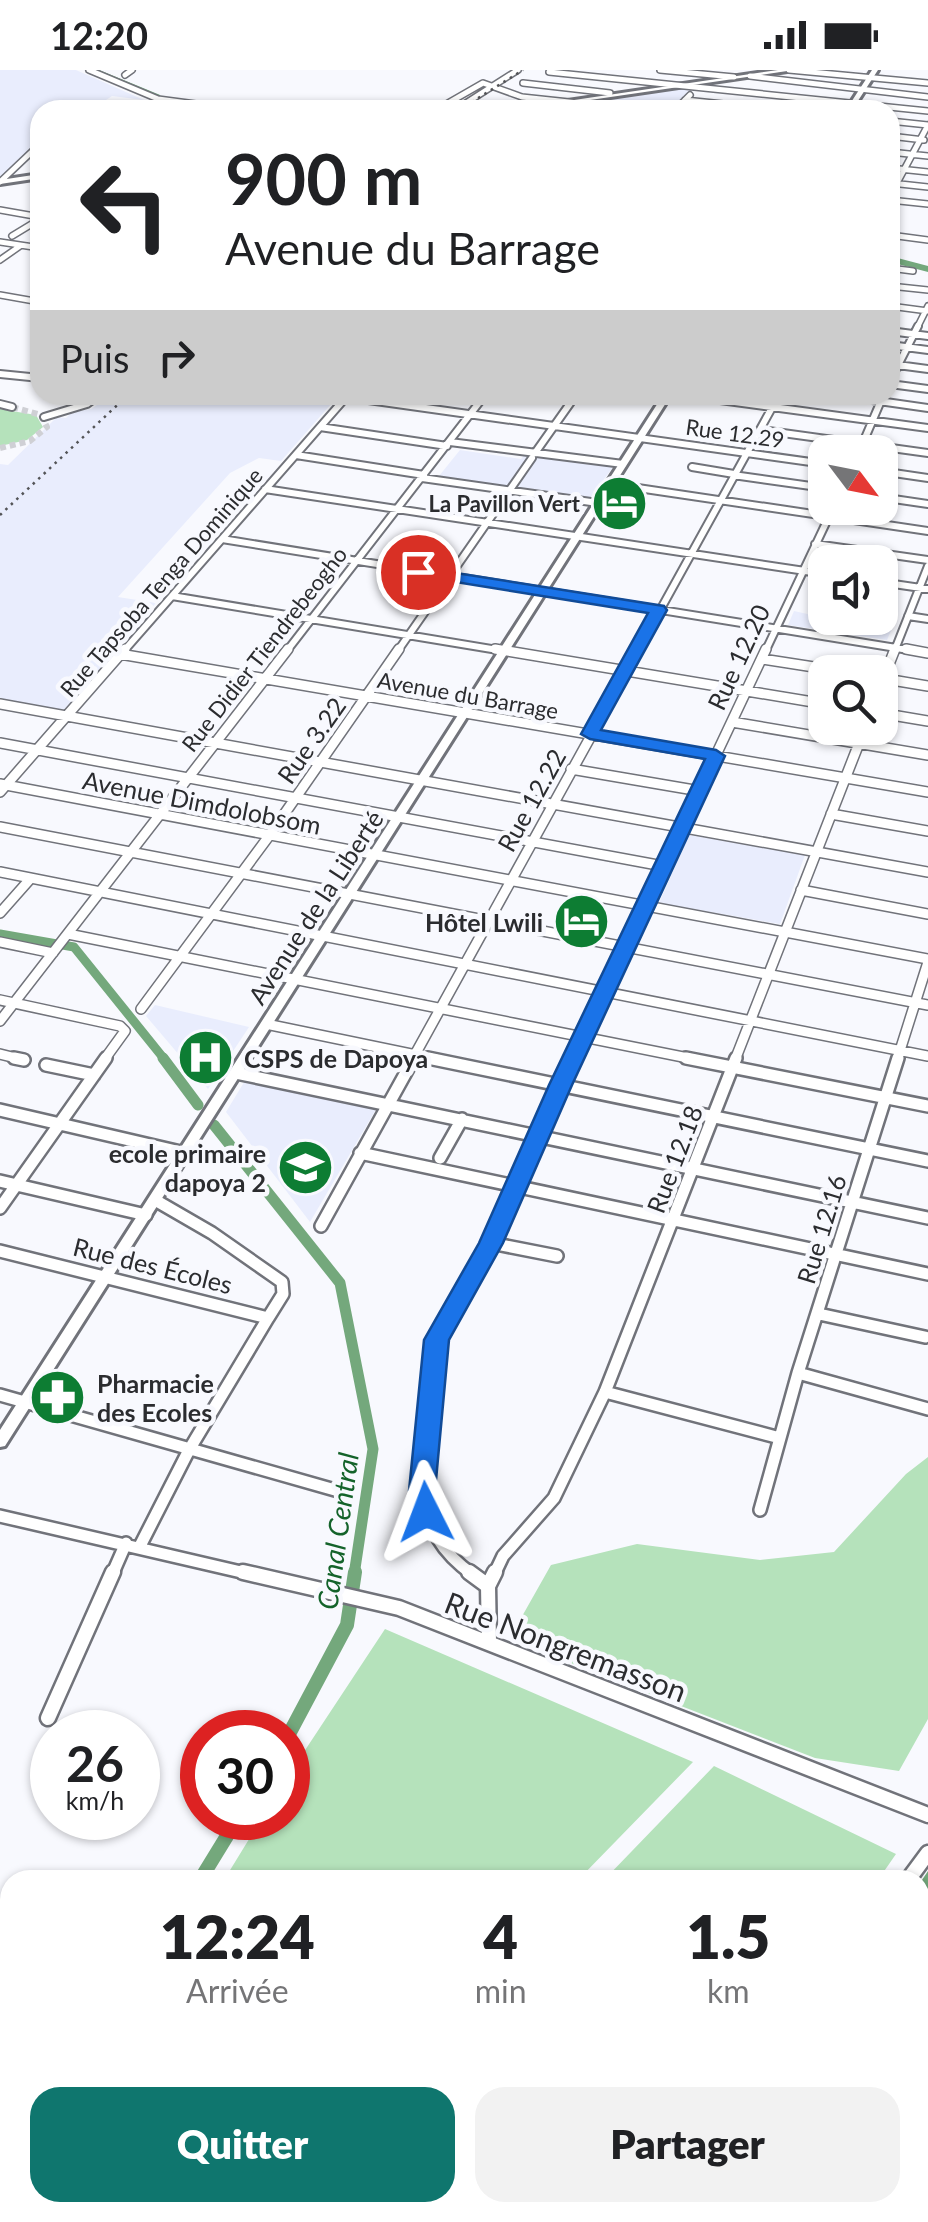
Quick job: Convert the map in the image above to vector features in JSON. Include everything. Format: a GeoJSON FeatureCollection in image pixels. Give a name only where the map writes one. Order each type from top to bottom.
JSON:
{"type":"FeatureCollection","features":[{"type":"Feature","properties":{"kind":"main road"},"geometry":{"type":"LineString","coordinates":[[601,100],[609,94],[790,70]]}},
{"type":"Feature","properties":{"kind":"main road"},"geometry":{"type":"LineString","coordinates":[[856,100],[873,74]]}},
{"type":"Feature","properties":{"kind":"main road"},"geometry":{"type":"LineString","coordinates":[[0,182],[30,178]]}},
{"type":"Feature","properties":{"kind":"main road","name":"Avenue de la Liberté"},"geometry":{"type":"LineString","coordinates":[[0,1442],[661,405]]}},
{"type":"Feature","properties":{"kind":"street"},"geometry":{"type":"LineString","coordinates":[[89,70],[172,100]]}},
{"type":"Feature","properties":{"kind":"street"},"geometry":{"type":"LineString","coordinates":[[125,75],[132,70]]}},
{"type":"Feature","properties":{"kind":"street"},"geometry":{"type":"LineString","coordinates":[[471,100],[518,70]]}},
{"type":"Feature","properties":{"kind":"street"},"geometry":{"type":"LineString","coordinates":[[523,83],[609,94],[630,70]]}},
{"type":"Feature","properties":{"kind":"street"},"geometry":{"type":"LineString","coordinates":[[660,70],[735,75]]}},
{"type":"Feature","properties":{"kind":"street"},"geometry":{"type":"LineString","coordinates":[[790,70],[873,74],[928,83]]}},
{"type":"Feature","properties":{"kind":"street"},"geometry":{"type":"LineString","coordinates":[[502,89],[549,71],[811,100]]}},
{"type":"Feature","properties":{"kind":"street"},"geometry":{"type":"LineString","coordinates":[[677,85],[686,71]]}},
{"type":"Feature","properties":{"kind":"street"},"geometry":{"type":"LineString","coordinates":[[785,100],[805,72]]}},
{"type":"Feature","properties":{"kind":"street"},"geometry":{"type":"LineString","coordinates":[[715,100],[735,75]]}},
{"type":"Feature","properties":{"kind":"street"},"geometry":{"type":"LineString","coordinates":[[750,76],[928,97]]}},
{"type":"Feature","properties":{"kind":"street"},"geometry":{"type":"LineString","coordinates":[[454,100],[483,83],[518,96],[550,100]]}},
{"type":"Feature","properties":{"kind":"street"},"geometry":{"type":"LineString","coordinates":[[685,100],[698,88]]}},
{"type":"Feature","properties":{"kind":"street"},"geometry":{"type":"LineString","coordinates":[[461,96],[482,93]]}},
{"type":"Feature","properties":{"kind":"street"},"geometry":{"type":"LineString","coordinates":[[900,110],[928,111]]}},
{"type":"Feature","properties":{"kind":"street"},"geometry":{"type":"LineString","coordinates":[[900,123],[928,125],[925,140],[900,175]]}},
{"type":"Feature","properties":{"kind":"street"},"geometry":{"type":"LineString","coordinates":[[900,137],[925,140]]}},
{"type":"Feature","properties":{"kind":"street"},"geometry":{"type":"LineString","coordinates":[[900,153],[928,156]]}},
{"type":"Feature","properties":{"kind":"street"},"geometry":{"type":"LineString","coordinates":[[0,182],[30,154]]}},
{"type":"Feature","properties":{"kind":"street"},"geometry":{"type":"LineString","coordinates":[[900,169],[928,172]]}},
{"type":"Feature","properties":{"kind":"street"},"geometry":{"type":"LineString","coordinates":[[900,185],[928,188]]}},
{"type":"Feature","properties":{"kind":"street"},"geometry":{"type":"LineString","coordinates":[[900,200],[928,204]]}},
{"type":"Feature","properties":{"kind":"street"},"geometry":{"type":"LineString","coordinates":[[0,210],[30,216]]}},
{"type":"Feature","properties":{"kind":"street"},"geometry":{"type":"LineString","coordinates":[[12,236],[30,224]]}},
{"type":"Feature","properties":{"kind":"street"},"geometry":{"type":"LineString","coordinates":[[900,236],[928,240]]}},
{"type":"Feature","properties":{"kind":"street"},"geometry":{"type":"LineString","coordinates":[[0,242],[30,245]]}},
{"type":"Feature","properties":{"kind":"street"},"geometry":{"type":"LineString","coordinates":[[0,260],[20,246]]}},
{"type":"Feature","properties":{"kind":"street"},"geometry":{"type":"LineString","coordinates":[[900,269],[913,270]]}},
{"type":"Feature","properties":{"kind":"street"},"geometry":{"type":"LineString","coordinates":[[900,287],[928,290]]}},
{"type":"Feature","properties":{"kind":"street"},"geometry":{"type":"LineString","coordinates":[[0,296],[30,301]]}},
{"type":"Feature","properties":{"kind":"street"},"geometry":{"type":"LineString","coordinates":[[900,307],[927,309],[900,366],[928,369]]}},
{"type":"Feature","properties":{"kind":"street"},"geometry":{"type":"LineString","coordinates":[[900,332],[928,336]]}},
{"type":"Feature","properties":{"kind":"street"},"geometry":{"type":"LineString","coordinates":[[900,347],[928,350]]}},
{"type":"Feature","properties":{"kind":"street"},"geometry":{"type":"LineString","coordinates":[[0,374],[30,377]]}},
{"type":"Feature","properties":{"kind":"street"},"geometry":{"type":"LineString","coordinates":[[900,384],[928,389]]}},
{"type":"Feature","properties":{"kind":"street"},"geometry":{"type":"LineString","coordinates":[[900,402],[928,408]]}},
{"type":"Feature","properties":{"kind":"street"},"geometry":{"type":"LineString","coordinates":[[0,405],[12,407]]}},
{"type":"Feature","properties":{"kind":"street"},"geometry":{"type":"LineString","coordinates":[[44,417],[84,405]]}},
{"type":"Feature","properties":{"kind":"street","name":"Rue Tapsoba Tenga Dominique"},"geometry":{"type":"LineString","coordinates":[[2,787],[339,405]]}},
{"type":"Feature","properties":{"kind":"street","name":"Rue 12.29"},"geometry":{"type":"LineString","coordinates":[[408,405],[808,461]]}},
{"type":"Feature","properties":{"kind":"street","name":"Rue Didier Tiendrebeogho"},"geometry":{"type":"LineString","coordinates":[[0,1021],[477,405]]}},
{"type":"Feature","properties":{"kind":"street","name":"Rue 3.22"},"geometry":{"type":"LineString","coordinates":[[141,1008],[184,956],[569,405]]}},
{"type":"Feature","properties":{"kind":"street"},"geometry":{"type":"LineString","coordinates":[[758,405],[928,428]]}},
{"type":"Feature","properties":{"kind":"street"},"geometry":{"type":"LineString","coordinates":[[866,435],[879,405]]}},
{"type":"Feature","properties":{"kind":"street","name":"Rue 12.22"},"geometry":{"type":"LineString","coordinates":[[321,1226],[773,407]]}},
{"type":"Feature","properties":{"kind":"street"},"geometry":{"type":"LineString","coordinates":[[320,427],[623,464]]}},
{"type":"Feature","properties":{"kind":"street"},"geometry":{"type":"LineString","coordinates":[[761,430],[808,439]]}},
{"type":"Feature","properties":{"kind":"street"},"geometry":{"type":"LineString","coordinates":[[898,451],[928,453]]}},
{"type":"Feature","properties":{"kind":"street"},"geometry":{"type":"LineString","coordinates":[[296,454],[598,504]]}},
{"type":"Feature","properties":{"kind":"street"},"geometry":{"type":"LineString","coordinates":[[692,467],[808,485]]}},
{"type":"Feature","properties":{"kind":"street"},"geometry":{"type":"LineString","coordinates":[[898,474],[928,478]]}},
{"type":"Feature","properties":{"kind":"street"},"geometry":{"type":"LineString","coordinates":[[611,484],[808,510]]}},
{"type":"Feature","properties":{"kind":"street"},"geometry":{"type":"LineString","coordinates":[[266,489],[808,571]]}},
{"type":"Feature","properties":{"kind":"street"},"geometry":{"type":"LineString","coordinates":[[898,499],[928,504]]}},
{"type":"Feature","properties":{"kind":"street","name":"Rue 12.20"},"geometry":{"type":"LineString","coordinates":[[488,1586],[440,1546],[422,1491],[436,1340],[491,1243],[560,1085],[824,525]]}},
{"type":"Feature","properties":{"kind":"street"},"geometry":{"type":"LineString","coordinates":[[897,525],[928,531]]}},
{"type":"Feature","properties":{"kind":"street"},"geometry":{"type":"LineString","coordinates":[[222,540],[928,652]]}},
{"type":"Feature","properties":{"kind":"street"},"geometry":{"type":"LineString","coordinates":[[815,544],[928,563],[924,589],[908,616],[894,655]]}},
{"type":"Feature","properties":{"kind":"street"},"geometry":{"type":"LineString","coordinates":[[898,585],[924,589]]}},
{"type":"Feature","properties":{"kind":"street"},"geometry":{"type":"LineString","coordinates":[[172,596],[808,701]]}},
{"type":"Feature","properties":{"kind":"street"},"geometry":{"type":"LineString","coordinates":[[908,616],[928,619]]}},
{"type":"Feature","properties":{"kind":"street","name":"Avenue du Barrage"},"geometry":{"type":"LineString","coordinates":[[120,654],[928,792]]}},
{"type":"Feature","properties":{"kind":"street"},"geometry":{"type":"LineString","coordinates":[[762,659],[808,666]]}},
{"type":"Feature","properties":{"kind":"street"},"geometry":{"type":"LineString","coordinates":[[898,683],[928,686]]}},
{"type":"Feature","properties":{"kind":"street"},"geometry":{"type":"LineString","coordinates":[[1,705],[928,872]]}},
{"type":"Feature","properties":{"kind":"street"},"geometry":{"type":"LineString","coordinates":[[898,716],[928,721]]}},
{"type":"Feature","properties":{"kind":"street"},"geometry":{"type":"LineString","coordinates":[[732,722],[808,735]]}},
{"type":"Feature","properties":{"kind":"street"},"geometry":{"type":"LineString","coordinates":[[0,744],[663,866]]}},
{"type":"Feature","properties":{"kind":"street","name":"Rue 12.18"},"geometry":{"type":"LineString","coordinates":[[488,1586],[503,1556],[554,1498],[606,1392],[859,745]]}},
{"type":"Feature","properties":{"kind":"street"},"geometry":{"type":"LineString","coordinates":[[865,745],[928,755]]}},
{"type":"Feature","properties":{"kind":"street"},"geometry":{"type":"LineString","coordinates":[[572,768],[700,791]]}},
{"type":"Feature","properties":{"kind":"street","name":"Avenue Dimdolobsom"},"geometry":{"type":"LineString","coordinates":[[2,787],[928,961]]}},
{"type":"Feature","properties":{"kind":"street"},"geometry":{"type":"LineString","coordinates":[[831,814],[928,831]]}},
{"type":"Feature","properties":{"kind":"street"},"geometry":{"type":"LineString","coordinates":[[0,826],[928,1005]]}},
{"type":"Feature","properties":{"kind":"street"},"geometry":{"type":"LineString","coordinates":[[0,872],[928,1056]]}},
{"type":"Feature","properties":{"kind":"street"},"geometry":{"type":"LineString","coordinates":[[0,914],[31,878]]}},
{"type":"Feature","properties":{"kind":"street"},"geometry":{"type":"LineString","coordinates":[[801,890],[928,914]]}},
{"type":"Feature","properties":{"kind":"street"},"geometry":{"type":"LineString","coordinates":[[0,942],[184,956],[928,1106]]}},
{"type":"Feature","properties":{"kind":"street","name":"Rue 12.16"},"geometry":{"type":"LineString","coordinates":[[760,1510],[798,1374],[928,961]]}},
{"type":"Feature","properties":{"kind":"street"},"geometry":{"type":"LineString","coordinates":[[0,1000],[120,1026],[124,1034],[0,1208]]}},
{"type":"Feature","properties":{"kind":"street"},"geometry":{"type":"LineString","coordinates":[[266,1024],[928,1162]]}},
{"type":"Feature","properties":{"kind":"street"},"geometry":{"type":"LineString","coordinates":[[0,1054],[24,1060]]}},
{"type":"Feature","properties":{"kind":"street"},"geometry":{"type":"LineString","coordinates":[[46,1065],[94,1075]]}},
{"type":"Feature","properties":{"kind":"street"},"geometry":{"type":"LineString","coordinates":[[236,1073],[928,1218]]}},
{"type":"Feature","properties":{"kind":"street"},"geometry":{"type":"LineString","coordinates":[[0,1110],[185,1153]]}},
{"type":"Feature","properties":{"kind":"street"},"geometry":{"type":"LineString","coordinates":[[440,1158],[462,1119]]}},
{"type":"Feature","properties":{"kind":"street"},"geometry":{"type":"LineString","coordinates":[[360,1153],[928,1274]]}},
{"type":"Feature","properties":{"kind":"street"},"geometry":{"type":"LineString","coordinates":[[0,1182],[146,1215]]}},
{"type":"Feature","properties":{"kind":"street"},"geometry":{"type":"LineString","coordinates":[[52,1710],[133,1545],[283,1294],[282,1282],[212,1233],[155,1200]]}},
{"type":"Feature","properties":{"kind":"street"},"geometry":{"type":"LineString","coordinates":[[491,1243],[557,1256]]}},
{"type":"Feature","properties":{"kind":"street","name":"Rue des Écoles"},"geometry":{"type":"LineString","coordinates":[[0,1250],[268,1318]]}},
{"type":"Feature","properties":{"kind":"street"},"geometry":{"type":"LineString","coordinates":[[819,1314],[925,1337]]}},
{"type":"Feature","properties":{"kind":"street"},"geometry":{"type":"LineString","coordinates":[[798,1374],[928,1409]]}},
{"type":"Feature","properties":{"kind":"street"},"geometry":{"type":"LineString","coordinates":[[606,1392],[780,1438]]}},
{"type":"Feature","properties":{"kind":"street"},"geometry":{"type":"LineString","coordinates":[[0,1394],[342,1492]]}},
{"type":"Feature","properties":{"kind":"street","name":"Rue Nongremasson"},"geometry":{"type":"LineString","coordinates":[[0,1516],[374,1601],[489,1642],[928,1815]]}},
{"type":"Feature","properties":{"kind":"street"},"geometry":{"type":"LineString","coordinates":[[488,1586],[489,1642]]}},
{"type":"Feature","properties":{"kind":"shaded area"},"geometry":{"type":"Polygon","coordinates":[[[0,70],[76,70],[144,100],[112,96],[106,100],[30,100],[30,153],[0,180],[0,70]]]}},
{"type":"Feature","properties":{"kind":"shaded area"},"geometry":{"type":"Polygon","coordinates":[[[683,87],[695,88],[682,100],[598,99],[683,87]]]}},
{"type":"Feature","properties":{"kind":"shaded area"},"geometry":{"type":"Polygon","coordinates":[[[97,405],[330,405],[281,461],[259,458],[230,473],[118,597],[156,603],[61,714],[0,702],[0,464],[8,465],[57,417],[66,418],[72,412],[97,405]]]}},
{"type":"Feature","properties":{"kind":"shaded area"},"geometry":{"type":"Polygon","coordinates":[[[0,409],[36,415],[43,427],[27,440],[0,446],[0,409]]]}},
{"type":"Feature","properties":{"kind":"shaded area"},"geometry":{"type":"Polygon","coordinates":[[[460,450],[521,459],[525,454],[613,467],[589,500],[439,476],[460,450]]]}},
{"type":"Feature","properties":{"kind":"shaded area"},"geometry":{"type":"Polygon","coordinates":[[[794,611],[808,614],[808,628],[788,625],[794,611]]]}},
{"type":"Feature","properties":{"kind":"shaded area"},"geometry":{"type":"Polygon","coordinates":[[[854,635],[889,635],[887,640],[854,635]]]}},
{"type":"Feature","properties":{"kind":"shaded area"},"geometry":{"type":"Polygon","coordinates":[[[689,835],[805,855],[780,924],[659,903],[689,835]]]}},
{"type":"Feature","properties":{"kind":"shaded area","name":"CSPS de Dapoya"},"geometry":{"type":"Polygon","coordinates":[[[155,1005],[249,1027],[208,1089],[146,1016],[155,1005]]]}},
{"type":"Feature","properties":{"kind":"shaded area","name":"ecole primaire dapoya 2"},"geometry":{"type":"Polygon","coordinates":[[[246,1079],[378,1106],[310,1222],[226,1112],[246,1079]]]}},
{"type":"Feature","properties":{"kind":"shaded area"},"geometry":{"type":"Polygon","coordinates":[[[928,1457],[928,1719],[899,1771],[815,1758],[573,1664],[516,1627],[551,1565],[637,1544],[760,1560],[834,1552],[906,1474],[928,1457]]]}},
{"type":"Feature","properties":{"kind":"shaded area"},"geometry":{"type":"Polygon","coordinates":[[[385,1629],[693,1762],[588,1870],[230,1870],[249,1840],[310,1840],[310,1743],[385,1629]]]}},
{"type":"Feature","properties":{"kind":"shaded area"},"geometry":{"type":"Polygon","coordinates":[[[714,1766],[896,1854],[885,1870],[614,1870],[714,1766]]]}},
{"type":"Feature","properties":{"kind":"waterway"},"geometry":{"type":"LineString","coordinates":[[96,70],[159,96]]}},
{"type":"Feature","properties":{"kind":"waterway"},"geometry":{"type":"LineString","coordinates":[[900,262],[928,269]]}},
{"type":"Feature","properties":{"kind":"waterway","name":"Canal Central"},"geometry":{"type":"LineString","coordinates":[[0,934],[74,947],[165,1060]]}},
{"type":"Feature","properties":{"kind":"waterway","name":"Canal Central"},"geometry":{"type":"LineString","coordinates":[[163,1058],[198,1105]]}},
{"type":"Feature","properties":{"kind":"waterway","name":"Canal Central"},"geometry":{"type":"LineString","coordinates":[[214,1125],[340,1283],[373,1449],[354,1575]]}},
{"type":"Feature","properties":{"kind":"waterway","name":"Canal Central"},"geometry":{"type":"LineString","coordinates":[[302,1710],[347,1625],[355,1572]]}},
{"type":"Feature","properties":{"kind":"waterway","name":"Canal Central"},"geometry":{"type":"LineString","coordinates":[[206,1870],[225,1840]]}},
{"type":"Feature","properties":{"kind":"tunnel"},"geometry":{"type":"LineString","coordinates":[[0,448],[30,441],[47,427],[41,415],[12,407]]}},
{"type":"Feature","properties":{"kind":"railway"},"geometry":{"type":"LineString","coordinates":[[475,100],[523,70]]}},
{"type":"Feature","properties":{"kind":"railway"},"geometry":{"type":"LineString","coordinates":[[0,515],[117,405]]}},
{"type":"Feature","properties":{"kind":"place","name":"La Pavillon Vert"},"geometry":{"type":"Point","coordinates":[619,503]}},
{"type":"Feature","properties":{"kind":"place","name":"Hôtel Lwili"},"geometry":{"type":"Point","coordinates":[582,922]}},
{"type":"Feature","properties":{"kind":"place","name":"CSPS de Dapoya"},"geometry":{"type":"Point","coordinates":[205,1058]}},
{"type":"Feature","properties":{"kind":"place","name":"ecole primaire dapoya 2"},"geometry":{"type":"Point","coordinates":[305,1167]}},
{"type":"Feature","properties":{"kind":"place","name":"Pharmacie des Ecoles"},"geometry":{"type":"Point","coordinates":[58,1397]}},
{"type":"Feature","properties":{"kind":"route"},"geometry":{"type":"LineString","coordinates":[[418,572],[658,610],[590,734],[716,756],[560,1085],[491,1243],[436,1340],[424,1452],[422,1491],[426,1512]]}}]}
